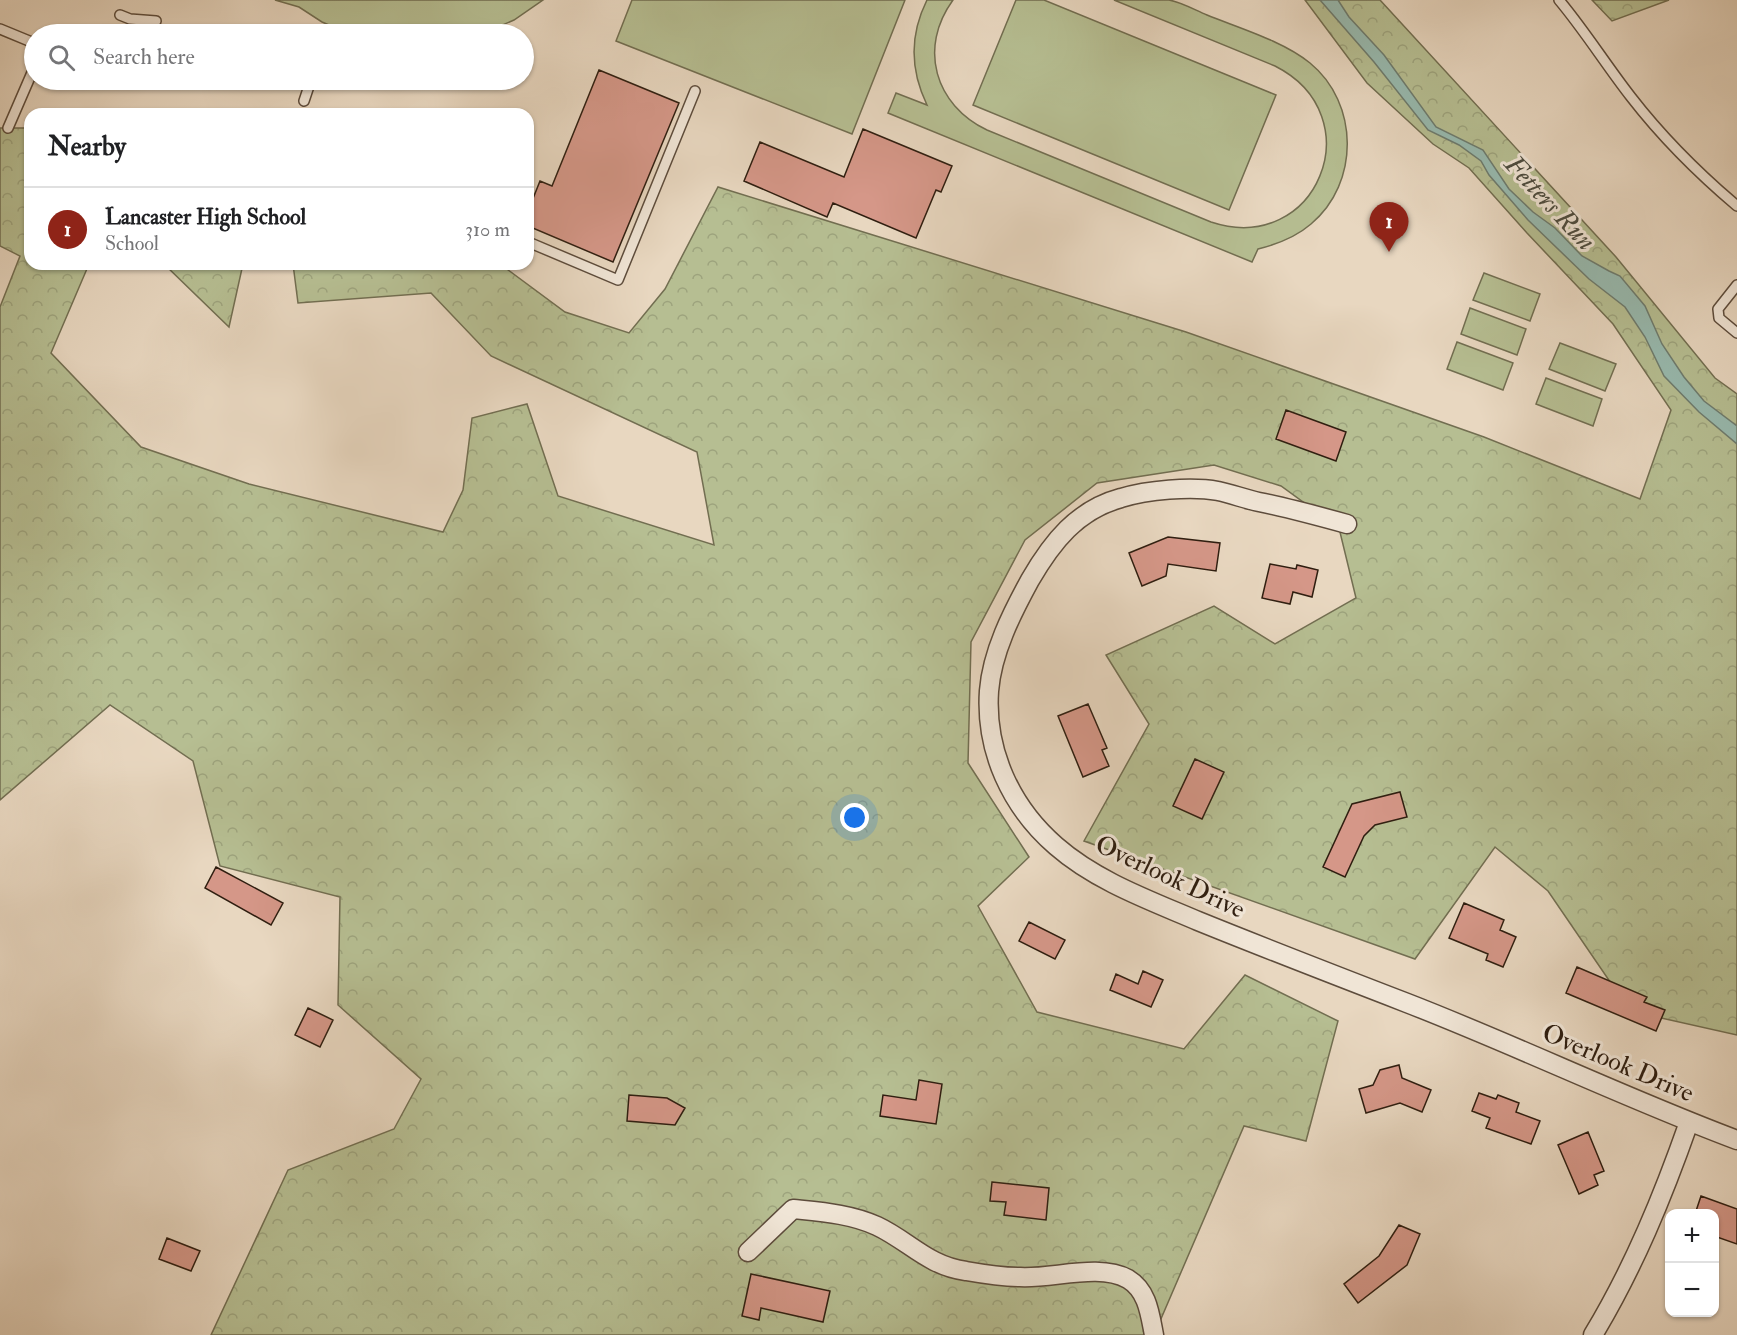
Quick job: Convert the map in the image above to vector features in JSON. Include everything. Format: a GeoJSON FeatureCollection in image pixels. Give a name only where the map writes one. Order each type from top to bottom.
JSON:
{"type":"FeatureCollection","features":[{"type":"Feature","properties":{"kind":"street","name":"Overlook Drive"},"geometry":{"type":"LineString","coordinates":[[1347,524],[1216,491],[1192,488],[1120,498],[1098,506],[1078,518],[1060,534],[1045,554],[1010,618],[994,665],[989,688],[989,713],[998,762],[1007,784],[1033,823],[1056,846],[1094,873],[1139,896],[1436,1014],[1689,1122],[1737,1140]]}},
{"type":"Feature","properties":{"kind":"street"},"geometry":{"type":"LineString","coordinates":[[1593,1335],[1614,1299],[1654,1216],[1689,1122]]}},
{"type":"Feature","properties":{"kind":"street"},"geometry":{"type":"LineString","coordinates":[[748,1252],[793,1209],[853,1216],[879,1227],[918,1253],[952,1269],[1021,1278],[1096,1272],[1118,1275],[1141,1291],[1149,1308],[1154,1335]]}},
{"type":"Feature","properties":{"kind":"lane"},"geometry":{"type":"LineString","coordinates":[[1559,0],[1583,28],[1629,95],[1658,130],[1737,206]]}},
{"type":"Feature","properties":{"kind":"lane"},"geometry":{"type":"LineString","coordinates":[[120,15],[156,21]]}},
{"type":"Feature","properties":{"kind":"lane"},"geometry":{"type":"LineString","coordinates":[[140,24],[141,20]]}},
{"type":"Feature","properties":{"kind":"lane"},"geometry":{"type":"LineString","coordinates":[[0,29],[24,39]]}},
{"type":"Feature","properties":{"kind":"lane"},"geometry":{"type":"LineString","coordinates":[[8,128],[24,90]]}},
{"type":"Feature","properties":{"kind":"lane"},"geometry":{"type":"LineString","coordinates":[[304,101],[308,90]]}},
{"type":"Feature","properties":{"kind":"lane"},"geometry":{"type":"LineString","coordinates":[[534,245],[618,280],[695,91]]}},
{"type":"Feature","properties":{"kind":"lane"},"geometry":{"type":"LineString","coordinates":[[1737,285],[1718,309],[1719,318],[1737,333]]}},
{"type":"Feature","properties":{"kind":"green space"},"geometry":{"type":"Polygon","coordinates":[[[275,0],[543,0],[505,24],[327,24],[299,7],[275,0]]]}},
{"type":"Feature","properties":{"kind":"green space"},"geometry":{"type":"Polygon","coordinates":[[[632,0],[905,0],[852,134],[616,41],[632,0]]]}},
{"type":"Feature","properties":{"kind":"green space"},"geometry":{"type":"Polygon","coordinates":[[[927,0],[953,0],[942,18],[936,37],[937,74],[944,91],[969,119],[987,130],[1211,222],[1248,227],[1280,219],[1304,201],[1320,176],[1326,147],[1322,116],[1305,88],[1275,66],[1114,0],[1174,1],[1274,42],[1310,63],[1326,80],[1338,99],[1345,121],[1347,143],[1345,166],[1338,187],[1327,207],[1311,224],[1286,240],[1258,249],[1252,262],[888,113],[896,93],[927,105],[917,79],[914,53],[917,27],[927,0]]]}},
{"type":"Feature","properties":{"kind":"green space"},"geometry":{"type":"Polygon","coordinates":[[[1016,0],[1044,0],[1276,95],[1229,210],[973,105],[1016,0]]]}},
{"type":"Feature","properties":{"kind":"green space"},"geometry":{"type":"Polygon","coordinates":[[[1305,0],[1380,0],[1616,257],[1715,378],[1737,394],[1737,1035],[1630,1011],[1548,891],[1495,847],[1415,959],[1084,841],[1149,724],[1106,655],[1214,606],[1275,644],[1356,598],[1339,528],[1281,486],[1214,465],[1097,483],[1025,540],[971,642],[968,763],[1029,857],[978,906],[1037,1012],[1184,1049],[1245,975],[1338,1021],[1306,1141],[1244,1126],[1154,1335],[211,1335],[288,1170],[394,1129],[421,1079],[338,1005],[340,897],[220,866],[193,761],[110,705],[0,800],[0,307],[20,256],[0,246],[0,128],[24,128],[24,270],[86,270],[51,353],[141,447],[249,484],[443,532],[463,490],[472,418],[527,404],[558,496],[714,545],[697,452],[491,356],[431,293],[298,303],[294,270],[508,270],[565,312],[629,333],[665,289],[718,187],[1186,332],[1484,437],[1640,499],[1671,410],[1613,324],[1469,168],[1433,144],[1367,83],[1305,0]]]}},
{"type":"Feature","properties":{"kind":"green space"},"geometry":{"type":"Polygon","coordinates":[[[1592,0],[1669,0],[1612,21],[1592,0]]]}},
{"type":"Feature","properties":{"kind":"green space"},"geometry":{"type":"Polygon","coordinates":[[[170,270],[242,270],[229,327],[170,270]]]}},
{"type":"Feature","properties":{"kind":"green space"},"geometry":{"type":"Polygon","coordinates":[[[1484,273],[1540,294],[1530,321],[1473,300],[1484,273]]]}},
{"type":"Feature","properties":{"kind":"green space"},"geometry":{"type":"Polygon","coordinates":[[[1470,308],[1526,329],[1517,355],[1461,334],[1470,308]]]}},
{"type":"Feature","properties":{"kind":"green space"},"geometry":{"type":"Polygon","coordinates":[[[1457,342],[1513,363],[1503,390],[1447,369],[1457,342]]]}},
{"type":"Feature","properties":{"kind":"green space"},"geometry":{"type":"Polygon","coordinates":[[[1560,343],[1616,364],[1605,391],[1549,369],[1560,343]]]}},
{"type":"Feature","properties":{"kind":"green space"},"geometry":{"type":"Polygon","coordinates":[[[1546,378],[1602,399],[1593,426],[1536,404],[1546,378]]]}},
{"type":"Feature","properties":{"kind":"water"},"geometry":{"type":"Polygon","coordinates":[[[1320,0],[1338,0],[1349,17],[1384,55],[1436,127],[1483,150],[1509,189],[1533,212],[1555,228],[1582,256],[1620,276],[1645,306],[1662,344],[1684,377],[1704,401],[1737,426],[1737,444],[1699,412],[1664,376],[1645,337],[1625,307],[1589,279],[1528,220],[1489,175],[1481,161],[1459,145],[1428,130],[1374,62],[1320,0]]]}},
{"type":"Feature","properties":{"kind":"building"},"geometry":{"type":"Polygon","coordinates":[[[599,70],[679,103],[613,262],[534,229],[534,196],[540,181],[552,186],[599,70]]]}},
{"type":"Feature","properties":{"kind":"building"},"geometry":{"type":"Polygon","coordinates":[[[863,129],[952,166],[941,192],[936,190],[916,238],[833,203],[827,217],[744,181],[760,142],[844,177],[863,129]]]}},
{"type":"Feature","properties":{"kind":"building"},"geometry":{"type":"Polygon","coordinates":[[[1286,410],[1346,432],[1336,461],[1276,439],[1286,410]]]}},
{"type":"Feature","properties":{"kind":"building"},"geometry":{"type":"Polygon","coordinates":[[[1168,537],[1220,543],[1216,571],[1168,564],[1166,576],[1142,586],[1129,553],[1168,537]]]}},
{"type":"Feature","properties":{"kind":"building"},"geometry":{"type":"Polygon","coordinates":[[[1270,564],[1296,569],[1297,565],[1318,570],[1312,597],[1293,592],[1290,604],[1262,598],[1270,564]]]}},
{"type":"Feature","properties":{"kind":"building"},"geometry":{"type":"Polygon","coordinates":[[[1088,704],[1107,748],[1102,750],[1109,766],[1083,777],[1058,716],[1088,704]]]}},
{"type":"Feature","properties":{"kind":"building"},"geometry":{"type":"Polygon","coordinates":[[[1195,759],[1224,772],[1202,819],[1173,806],[1195,759]]]}},
{"type":"Feature","properties":{"kind":"building"},"geometry":{"type":"Polygon","coordinates":[[[1400,792],[1407,817],[1375,825],[1364,836],[1345,877],[1323,867],[1352,804],[1400,792]]]}},
{"type":"Feature","properties":{"kind":"building"},"geometry":{"type":"Polygon","coordinates":[[[216,867],[283,903],[271,925],[205,888],[216,867]]]}},
{"type":"Feature","properties":{"kind":"building"},"geometry":{"type":"Polygon","coordinates":[[[1464,903],[1504,920],[1500,930],[1516,937],[1503,967],[1486,960],[1488,954],[1449,938],[1464,903]]]}},
{"type":"Feature","properties":{"kind":"building"},"geometry":{"type":"Polygon","coordinates":[[[1029,922],[1065,940],[1055,959],[1019,941],[1029,922]]]}},
{"type":"Feature","properties":{"kind":"building"},"geometry":{"type":"Polygon","coordinates":[[[1577,967],[1647,997],[1644,1002],[1665,1010],[1656,1031],[1566,993],[1577,967]]]}},
{"type":"Feature","properties":{"kind":"building"},"geometry":{"type":"Polygon","coordinates":[[[1143,971],[1163,980],[1151,1007],[1110,990],[1116,974],[1138,984],[1143,971]]]}},
{"type":"Feature","properties":{"kind":"building"},"geometry":{"type":"Polygon","coordinates":[[[308,1008],[333,1020],[320,1047],[295,1035],[308,1008]]]}},
{"type":"Feature","properties":{"kind":"building"},"geometry":{"type":"Polygon","coordinates":[[[1399,1065],[1402,1078],[1431,1090],[1422,1112],[1400,1103],[1366,1113],[1359,1089],[1373,1085],[1380,1070],[1399,1065]]]}},
{"type":"Feature","properties":{"kind":"building"},"geometry":{"type":"Polygon","coordinates":[[[919,1080],[942,1084],[936,1124],[880,1116],[883,1095],[916,1100],[919,1080]]]}},
{"type":"Feature","properties":{"kind":"building"},"geometry":{"type":"Polygon","coordinates":[[[1479,1093],[1496,1099],[1498,1095],[1519,1103],[1516,1112],[1540,1121],[1531,1144],[1486,1128],[1490,1118],[1472,1111],[1479,1093]]]}},
{"type":"Feature","properties":{"kind":"building"},"geometry":{"type":"Polygon","coordinates":[[[629,1095],[667,1098],[685,1108],[675,1125],[627,1121],[629,1095]]]}},
{"type":"Feature","properties":{"kind":"building"},"geometry":{"type":"Polygon","coordinates":[[[1588,1132],[1604,1171],[1594,1175],[1598,1185],[1579,1194],[1558,1145],[1588,1132]]]}},
{"type":"Feature","properties":{"kind":"building"},"geometry":{"type":"Polygon","coordinates":[[[992,1182],[1049,1188],[1046,1220],[1004,1215],[1006,1202],[990,1201],[992,1182]]]}},
{"type":"Feature","properties":{"kind":"building"},"geometry":{"type":"Polygon","coordinates":[[[1701,1196],[1737,1209],[1737,1244],[1719,1238],[1719,1209],[1697,1209],[1701,1196]]]}},
{"type":"Feature","properties":{"kind":"building"},"geometry":{"type":"Polygon","coordinates":[[[1399,1225],[1420,1234],[1407,1265],[1358,1303],[1344,1284],[1379,1256],[1399,1225]]]}},
{"type":"Feature","properties":{"kind":"building"},"geometry":{"type":"Polygon","coordinates":[[[167,1238],[200,1251],[191,1271],[159,1259],[167,1238]]]}},
{"type":"Feature","properties":{"kind":"building"},"geometry":{"type":"Polygon","coordinates":[[[751,1274],[830,1291],[823,1322],[761,1308],[759,1320],[742,1316],[751,1274]]]}},
{"type":"Feature","properties":{"kind":"place","name":"Lancaster High School"},"geometry":{"type":"Point","coordinates":[1389,252]}},
{"type":"Feature","properties":{"kind":"water label","name":"Fetters Run"},"geometry":{"type":"Point","coordinates":[1550,203]}}]}
